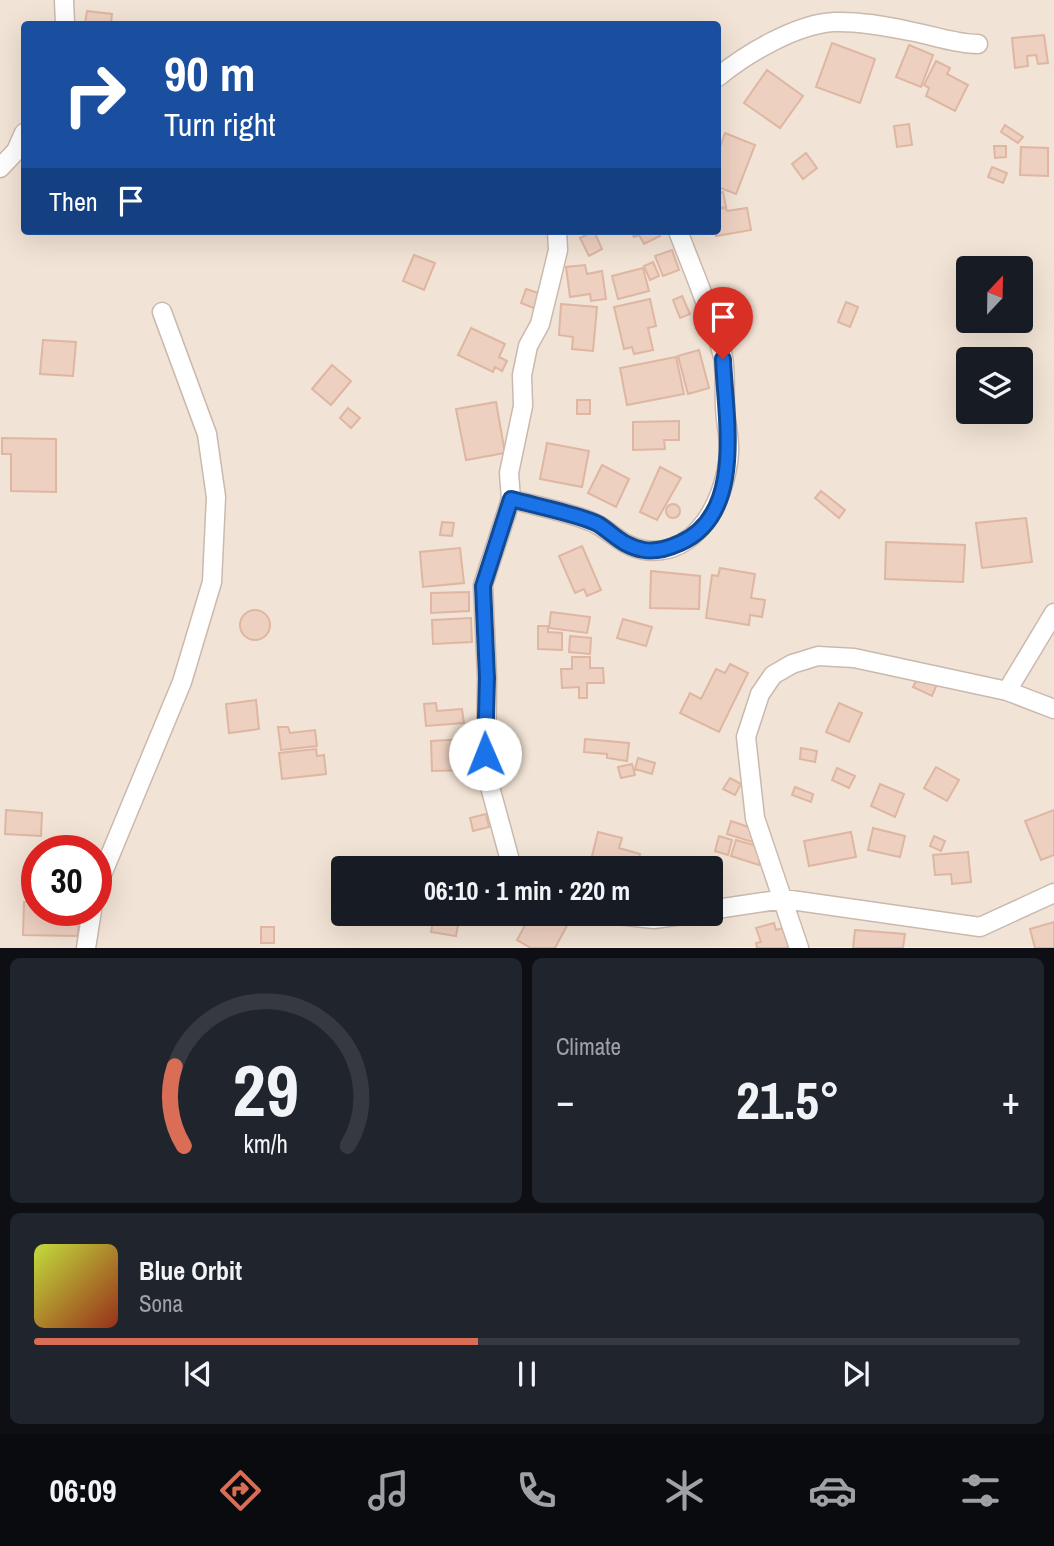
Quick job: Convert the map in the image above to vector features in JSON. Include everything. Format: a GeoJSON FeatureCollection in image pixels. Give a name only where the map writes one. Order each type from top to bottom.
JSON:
{"type":"FeatureCollection","features":[{"type":"Feature","properties":{"kind":"street"},"geometry":{"type":"LineString","coordinates":[[64,0],[65,21]]}},
{"type":"Feature","properties":{"kind":"street"},"geometry":{"type":"LineString","coordinates":[[721,75],[751,52],[786,36],[831,22],[888,26],[961,44],[978,44]]}},
{"type":"Feature","properties":{"kind":"street"},"geometry":{"type":"LineString","coordinates":[[0,168],[16,151],[21,140]]}},
{"type":"Feature","properties":{"kind":"street"},"geometry":{"type":"LineString","coordinates":[[509,856],[486,772],[487,678],[482,614],[483,586],[511,499],[509,473],[523,406],[522,375],[528,346],[540,324],[558,250],[557,235]]}},
{"type":"Feature","properties":{"kind":"street"},"geometry":{"type":"LineString","coordinates":[[511,499],[597,524],[616,540],[645,550],[669,548],[689,539],[702,526],[724,486],[730,450],[723,359],[679,235]]}},
{"type":"Feature","properties":{"kind":"street"},"geometry":{"type":"LineString","coordinates":[[112,850],[182,682],[212,582],[216,497],[207,434],[162,312]]}},
{"type":"Feature","properties":{"kind":"street"},"geometry":{"type":"LineString","coordinates":[[1007,691],[1054,613]]}},
{"type":"Feature","properties":{"kind":"street"},"geometry":{"type":"LineString","coordinates":[[799,947],[755,818],[746,737],[760,694],[773,675],[792,664],[818,656],[842,657],[1007,691],[1054,709]]}},
{"type":"Feature","properties":{"kind":"street"},"geometry":{"type":"LineString","coordinates":[[723,908],[784,899],[980,927],[1054,893]]}},
{"type":"Feature","properties":{"kind":"street"},"geometry":{"type":"LineString","coordinates":[[86,947],[89,926]]}},
{"type":"Feature","properties":{"kind":"shaded area"},"geometry":{"type":"Polygon","coordinates":[[[0,0],[1054,0],[1054,947],[0,948],[0,0]]]}},
{"type":"Feature","properties":{"kind":"building"},"geometry":{"type":"Polygon","coordinates":[[[87,11],[112,14],[111,21],[85,21],[87,11]]]}},
{"type":"Feature","properties":{"kind":"building"},"geometry":{"type":"Polygon","coordinates":[[[1044,35],[1048,63],[1038,64],[1036,55],[1027,56],[1028,66],[1015,68],[1012,38],[1044,35]]]}},
{"type":"Feature","properties":{"kind":"building"},"geometry":{"type":"Polygon","coordinates":[[[832,43],[875,59],[860,103],[816,87],[832,43]]]}},
{"type":"Feature","properties":{"kind":"building"},"geometry":{"type":"Polygon","coordinates":[[[909,45],[933,55],[921,87],[896,77],[909,45]]]}},
{"type":"Feature","properties":{"kind":"building"},"geometry":{"type":"Polygon","coordinates":[[[936,61],[950,68],[947,74],[968,85],[955,111],[926,96],[929,88],[924,85],[936,61]]]}},
{"type":"Feature","properties":{"kind":"building"},"geometry":{"type":"Polygon","coordinates":[[[767,70],[803,96],[780,128],[744,103],[767,70]]]}},
{"type":"Feature","properties":{"kind":"building"},"geometry":{"type":"Polygon","coordinates":[[[909,124],[912,145],[897,147],[894,126],[909,124]]]}},
{"type":"Feature","properties":{"kind":"building"},"geometry":{"type":"Polygon","coordinates":[[[1005,125],[1023,137],[1018,143],[1001,132],[1005,125]]]}},
{"type":"Feature","properties":{"kind":"building"},"geometry":{"type":"Polygon","coordinates":[[[725,133],[755,145],[736,194],[721,188],[721,144],[725,133]]]}},
{"type":"Feature","properties":{"kind":"building"},"geometry":{"type":"Polygon","coordinates":[[[994,146],[1006,146],[1006,157],[995,158],[994,146]]]}},
{"type":"Feature","properties":{"kind":"building"},"geometry":{"type":"Polygon","coordinates":[[[1021,147],[1048,148],[1048,176],[1020,175],[1021,147]]]}},
{"type":"Feature","properties":{"kind":"building"},"geometry":{"type":"Polygon","coordinates":[[[806,153],[817,168],[803,179],[792,164],[806,153]]]}},
{"type":"Feature","properties":{"kind":"building"},"geometry":{"type":"Polygon","coordinates":[[[992,167],[1007,173],[1003,183],[988,177],[992,167]]]}},
{"type":"Feature","properties":{"kind":"building"},"geometry":{"type":"Polygon","coordinates":[[[723,192],[726,207],[721,208],[723,192]]]}},
{"type":"Feature","properties":{"kind":"building"},"geometry":{"type":"Polygon","coordinates":[[[726,208],[727,211],[747,208],[751,230],[716,236],[721,235],[721,209],[726,208]]]}},
{"type":"Feature","properties":{"kind":"building"},"geometry":{"type":"Polygon","coordinates":[[[596,235],[602,249],[589,256],[580,238],[596,235]]]}},
{"type":"Feature","properties":{"kind":"building"},"geometry":{"type":"Polygon","coordinates":[[[639,235],[660,235],[660,236],[644,244],[639,235]]]}},
{"type":"Feature","properties":{"kind":"building"},"geometry":{"type":"Polygon","coordinates":[[[672,250],[679,270],[663,276],[655,256],[672,250]]]}},
{"type":"Feature","properties":{"kind":"building"},"geometry":{"type":"Polygon","coordinates":[[[414,255],[435,263],[424,290],[403,281],[414,255]]]}},
{"type":"Feature","properties":{"kind":"building"},"geometry":{"type":"Polygon","coordinates":[[[653,262],[659,276],[650,280],[644,266],[653,262]]]}},
{"type":"Feature","properties":{"kind":"building"},"geometry":{"type":"Polygon","coordinates":[[[585,265],[587,274],[602,271],[606,299],[591,301],[590,294],[570,297],[566,267],[585,265]]]}},
{"type":"Feature","properties":{"kind":"building"},"geometry":{"type":"Polygon","coordinates":[[[643,268],[649,291],[618,299],[612,276],[643,268]]]}},
{"type":"Feature","properties":{"kind":"building"},"geometry":{"type":"Polygon","coordinates":[[[526,289],[541,294],[536,309],[521,303],[526,289]]]}},
{"type":"Feature","properties":{"kind":"building"},"geometry":{"type":"Polygon","coordinates":[[[682,296],[690,314],[680,318],[673,300],[682,296]]]}},
{"type":"Feature","properties":{"kind":"building"},"geometry":{"type":"Polygon","coordinates":[[[650,299],[656,326],[648,328],[653,350],[634,354],[632,347],[624,349],[614,307],[650,299]]]}},
{"type":"Feature","properties":{"kind":"building"},"geometry":{"type":"Polygon","coordinates":[[[846,302],[858,307],[850,327],[838,322],[846,302]]]}},
{"type":"Feature","properties":{"kind":"building"},"geometry":{"type":"Polygon","coordinates":[[[561,304],[597,307],[593,351],[572,349],[573,337],[559,335],[561,304]]]}},
{"type":"Feature","properties":{"kind":"building"},"geometry":{"type":"Polygon","coordinates":[[[471,328],[505,344],[499,357],[507,361],[502,371],[495,367],[493,372],[458,355],[471,328]]]}},
{"type":"Feature","properties":{"kind":"building"},"geometry":{"type":"Polygon","coordinates":[[[43,340],[76,342],[73,376],[40,374],[43,340]]]}},
{"type":"Feature","properties":{"kind":"building"},"geometry":{"type":"Polygon","coordinates":[[[699,350],[709,388],[688,394],[678,356],[699,350]]]}},
{"type":"Feature","properties":{"kind":"building"},"geometry":{"type":"Polygon","coordinates":[[[676,357],[684,394],[627,405],[620,368],[676,357]]]}},
{"type":"Feature","properties":{"kind":"building"},"geometry":{"type":"Polygon","coordinates":[[[332,365],[351,381],[331,405],[312,389],[332,365]]]}},
{"type":"Feature","properties":{"kind":"building"},"geometry":{"type":"Polygon","coordinates":[[[577,400],[590,400],[590,414],[577,414],[577,400]]]}},
{"type":"Feature","properties":{"kind":"building"},"geometry":{"type":"Polygon","coordinates":[[[496,402],[505,453],[466,460],[456,409],[496,402]]]}},
{"type":"Feature","properties":{"kind":"building"},"geometry":{"type":"Polygon","coordinates":[[[348,408],[360,418],[351,428],[340,418],[348,408]]]}},
{"type":"Feature","properties":{"kind":"building"},"geometry":{"type":"Polygon","coordinates":[[[679,421],[679,440],[664,440],[665,449],[633,450],[633,422],[679,421]]]}},
{"type":"Feature","properties":{"kind":"building"},"geometry":{"type":"Polygon","coordinates":[[[2,438],[56,439],[56,492],[11,491],[11,454],[2,454],[2,438]]]}},
{"type":"Feature","properties":{"kind":"building"},"geometry":{"type":"Polygon","coordinates":[[[547,443],[589,451],[582,487],[540,479],[547,443]]]}},
{"type":"Feature","properties":{"kind":"building"},"geometry":{"type":"Polygon","coordinates":[[[602,465],[629,479],[616,507],[588,493],[602,465]]]}},
{"type":"Feature","properties":{"kind":"building"},"geometry":{"type":"Polygon","coordinates":[[[660,467],[681,478],[657,520],[640,512],[660,467]]]}},
{"type":"Feature","properties":{"kind":"building"},"geometry":{"type":"Polygon","coordinates":[[[821,491],[845,510],[839,518],[815,498],[821,491]]]}},
{"type":"Feature","properties":{"kind":"building"},"geometry":{"type":"Polygon","coordinates":[[[673,504],[678,506],[678,516],[673,518],[668,516],[666,511],[668,506],[673,504]]]}},
{"type":"Feature","properties":{"kind":"building"},"geometry":{"type":"Polygon","coordinates":[[[1026,518],[1032,562],[982,568],[976,523],[1026,518]]]}},
{"type":"Feature","properties":{"kind":"building"},"geometry":{"type":"Polygon","coordinates":[[[442,522],[454,523],[452,536],[440,535],[442,522]]]}},
{"type":"Feature","properties":{"kind":"building"},"geometry":{"type":"Polygon","coordinates":[[[886,542],[965,545],[963,582],[885,579],[886,542]]]}},
{"type":"Feature","properties":{"kind":"building"},"geometry":{"type":"Polygon","coordinates":[[[582,546],[601,590],[587,596],[584,589],[575,593],[559,556],[582,546]]]}},
{"type":"Feature","properties":{"kind":"building"},"geometry":{"type":"Polygon","coordinates":[[[460,548],[464,583],[423,587],[420,552],[460,548]]]}},
{"type":"Feature","properties":{"kind":"building"},"geometry":{"type":"Polygon","coordinates":[[[720,568],[755,574],[751,598],[765,600],[762,617],[750,615],[749,625],[706,618],[712,575],[718,576],[720,568]]]}},
{"type":"Feature","properties":{"kind":"building"},"geometry":{"type":"Polygon","coordinates":[[[651,571],[700,576],[699,609],[650,608],[651,571]]]}},
{"type":"Feature","properties":{"kind":"building"},"geometry":{"type":"Polygon","coordinates":[[[469,592],[469,611],[431,613],[431,593],[469,592]]]}},
{"type":"Feature","properties":{"kind":"building"},"geometry":{"type":"Polygon","coordinates":[[[255,610],[261,611],[269,619],[269,631],[261,639],[255,640],[249,639],[241,631],[240,625],[241,619],[249,611],[255,610]]]}},
{"type":"Feature","properties":{"kind":"building"},"geometry":{"type":"Polygon","coordinates":[[[551,612],[590,617],[587,633],[549,628],[551,612]]]}},
{"type":"Feature","properties":{"kind":"building"},"geometry":{"type":"Polygon","coordinates":[[[471,618],[472,642],[433,644],[432,620],[471,618]]]}},
{"type":"Feature","properties":{"kind":"building"},"geometry":{"type":"Polygon","coordinates":[[[623,619],[652,627],[646,646],[617,638],[623,619]]]}},
{"type":"Feature","properties":{"kind":"building"},"geometry":{"type":"Polygon","coordinates":[[[538,626],[548,626],[548,632],[562,633],[562,650],[538,649],[538,626]]]}},
{"type":"Feature","properties":{"kind":"building"},"geometry":{"type":"Polygon","coordinates":[[[570,636],[591,638],[590,654],[569,652],[570,636]]]}},
{"type":"Feature","properties":{"kind":"building"},"geometry":{"type":"Polygon","coordinates":[[[572,657],[590,657],[590,668],[603,668],[604,683],[587,683],[587,698],[579,698],[579,687],[562,688],[561,669],[572,669],[572,657]]]}},
{"type":"Feature","properties":{"kind":"building"},"geometry":{"type":"Polygon","coordinates":[[[730,664],[748,673],[719,732],[680,713],[690,693],[701,699],[716,669],[725,673],[730,664]]]}},
{"type":"Feature","properties":{"kind":"building"},"geometry":{"type":"Polygon","coordinates":[[[920,673],[938,682],[932,696],[913,687],[920,673]]]}},
{"type":"Feature","properties":{"kind":"building"},"geometry":{"type":"Polygon","coordinates":[[[256,700],[259,729],[229,733],[226,704],[256,700]]]}},
{"type":"Feature","properties":{"kind":"building"},"geometry":{"type":"Polygon","coordinates":[[[436,703],[437,711],[462,709],[464,723],[426,726],[424,704],[436,703]]]}},
{"type":"Feature","properties":{"kind":"building"},"geometry":{"type":"Polygon","coordinates":[[[839,703],[862,713],[849,742],[826,732],[839,703]]]}},
{"type":"Feature","properties":{"kind":"building"},"geometry":{"type":"Polygon","coordinates":[[[278,727],[288,727],[290,733],[315,730],[317,746],[281,750],[278,727]]]}},
{"type":"Feature","properties":{"kind":"building"},"geometry":{"type":"Polygon","coordinates":[[[467,739],[469,770],[432,771],[431,741],[467,739]]]}},
{"type":"Feature","properties":{"kind":"building"},"geometry":{"type":"Polygon","coordinates":[[[585,739],[629,743],[627,761],[607,758],[607,754],[584,752],[585,739]]]}},
{"type":"Feature","properties":{"kind":"building"},"geometry":{"type":"Polygon","coordinates":[[[801,748],[817,751],[815,762],[800,759],[801,748]]]}},
{"type":"Feature","properties":{"kind":"building"},"geometry":{"type":"Polygon","coordinates":[[[316,749],[317,756],[324,755],[326,774],[282,779],[279,753],[316,749]]]}},
{"type":"Feature","properties":{"kind":"building"},"geometry":{"type":"Polygon","coordinates":[[[638,758],[655,763],[652,774],[635,769],[638,758]]]}},
{"type":"Feature","properties":{"kind":"building"},"geometry":{"type":"Polygon","coordinates":[[[632,764],[635,775],[621,778],[618,767],[632,764]]]}},
{"type":"Feature","properties":{"kind":"building"},"geometry":{"type":"Polygon","coordinates":[[[936,767],[959,780],[947,801],[924,788],[936,767]]]}},
{"type":"Feature","properties":{"kind":"building"},"geometry":{"type":"Polygon","coordinates":[[[837,768],[855,776],[849,788],[832,780],[837,768]]]}},
{"type":"Feature","properties":{"kind":"building"},"geometry":{"type":"Polygon","coordinates":[[[730,778],[741,784],[735,795],[723,789],[730,778]]]}},
{"type":"Feature","properties":{"kind":"building"},"geometry":{"type":"Polygon","coordinates":[[[880,784],[904,794],[895,817],[871,806],[880,784]]]}},
{"type":"Feature","properties":{"kind":"building"},"geometry":{"type":"Polygon","coordinates":[[[795,787],[813,794],[811,802],[792,795],[795,787]]]}},
{"type":"Feature","properties":{"kind":"building"},"geometry":{"type":"Polygon","coordinates":[[[6,810],[42,813],[41,835],[5,834],[6,810]]]}},
{"type":"Feature","properties":{"kind":"building"},"geometry":{"type":"Polygon","coordinates":[[[1054,810],[1054,855],[1041,860],[1025,821],[1054,810]]]}},
{"type":"Feature","properties":{"kind":"building"},"geometry":{"type":"Polygon","coordinates":[[[486,814],[489,827],[473,831],[470,818],[486,814]]]}},
{"type":"Feature","properties":{"kind":"building"},"geometry":{"type":"Polygon","coordinates":[[[731,821],[763,832],[759,844],[727,834],[731,821]]]}},
{"type":"Feature","properties":{"kind":"building"},"geometry":{"type":"Polygon","coordinates":[[[873,828],[905,836],[900,857],[868,850],[873,828]]]}},
{"type":"Feature","properties":{"kind":"building"},"geometry":{"type":"Polygon","coordinates":[[[598,832],[622,838],[619,848],[640,854],[640,856],[592,856],[598,832]]]}},
{"type":"Feature","properties":{"kind":"building"},"geometry":{"type":"Polygon","coordinates":[[[851,832],[856,857],[809,866],[804,841],[851,832]]]}},
{"type":"Feature","properties":{"kind":"building"},"geometry":{"type":"Polygon","coordinates":[[[719,836],[732,840],[728,855],[715,851],[719,836]]]}},
{"type":"Feature","properties":{"kind":"building"},"geometry":{"type":"Polygon","coordinates":[[[934,836],[945,841],[941,851],[930,846],[934,836]]]}},
{"type":"Feature","properties":{"kind":"building"},"geometry":{"type":"Polygon","coordinates":[[[736,840],[764,848],[759,865],[731,856],[736,840]]]}},
{"type":"Feature","properties":{"kind":"building"},"geometry":{"type":"Polygon","coordinates":[[[968,852],[971,882],[952,884],[951,874],[935,875],[933,855],[968,852]]]}},
{"type":"Feature","properties":{"kind":"building"},"geometry":{"type":"Polygon","coordinates":[[[1054,922],[1054,948],[1035,948],[1030,929],[1054,922]]]}},
{"type":"Feature","properties":{"kind":"building"},"geometry":{"type":"Polygon","coordinates":[[[774,923],[776,930],[791,926],[798,948],[757,948],[756,943],[761,942],[756,928],[774,923]]]}},
{"type":"Feature","properties":{"kind":"building"},"geometry":{"type":"Polygon","coordinates":[[[23,926],[78,926],[78,936],[23,935],[23,926]]]}},
{"type":"Feature","properties":{"kind":"building"},"geometry":{"type":"Polygon","coordinates":[[[432,926],[458,926],[456,936],[431,932],[432,926]]]}},
{"type":"Feature","properties":{"kind":"building"},"geometry":{"type":"Polygon","coordinates":[[[525,926],[567,926],[555,948],[531,948],[517,940],[525,926]]]}},
{"type":"Feature","properties":{"kind":"building"},"geometry":{"type":"Polygon","coordinates":[[[261,927],[274,927],[274,943],[261,943],[261,927]]]}},
{"type":"Feature","properties":{"kind":"building"},"geometry":{"type":"Polygon","coordinates":[[[855,930],[905,934],[903,948],[853,948],[855,930]]]}},
{"type":"Feature","properties":{"kind":"route"},"geometry":{"type":"LineString","coordinates":[[485,754],[487,678],[482,614],[483,586],[511,499],[597,524],[616,540],[645,550],[669,548],[689,539],[702,526],[724,486],[730,450],[723,359]]}}]}
